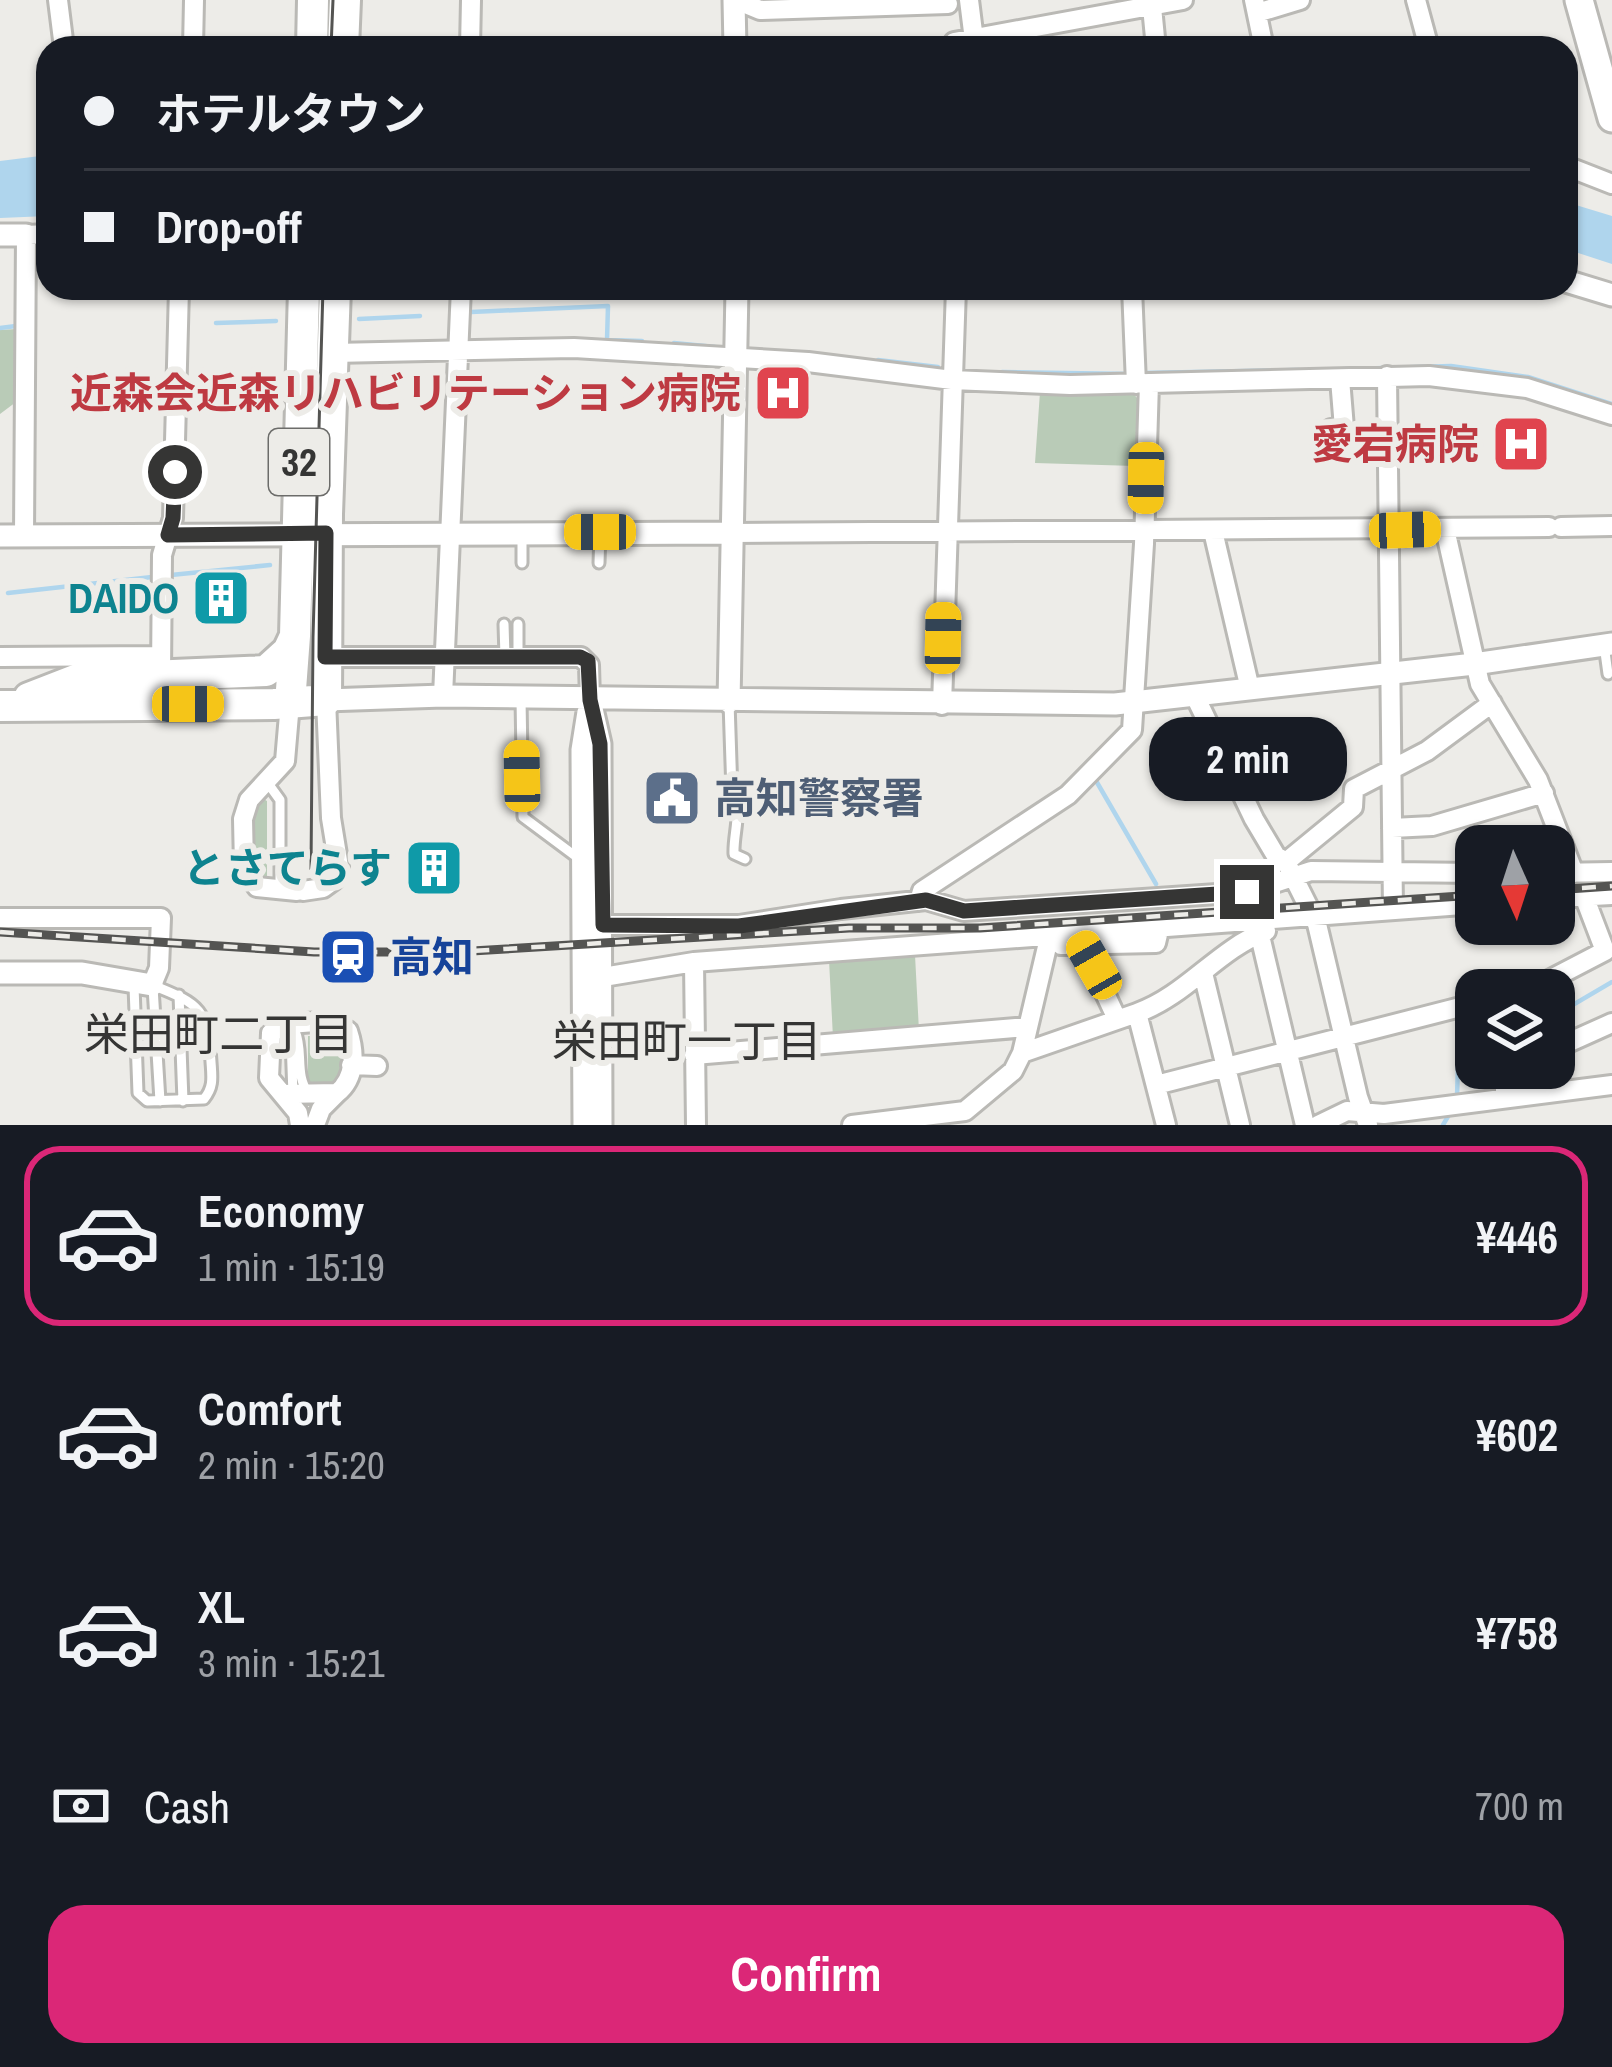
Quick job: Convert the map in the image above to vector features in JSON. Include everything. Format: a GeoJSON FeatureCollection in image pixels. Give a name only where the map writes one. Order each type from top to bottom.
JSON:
{"type":"FeatureCollection","features":[{"type":"Feature","properties":{"kind":"highway"},"geometry":{"type":"LineString","coordinates":[[312,36],[314,0]]}},
{"type":"Feature","properties":{"kind":"highway"},"geometry":{"type":"LineString","coordinates":[[344,36],[345,0]]}},
{"type":"Feature","properties":{"kind":"highway","name":"32"},"geometry":{"type":"LineString","coordinates":[[304,300],[312,533],[326,700]]}},
{"type":"Feature","properties":{"kind":"highway","name":"32"},"geometry":{"type":"LineString","coordinates":[[290,703],[333,353],[335,300]]}},
{"type":"Feature","properties":{"kind":"highway"},"geometry":{"type":"LineString","coordinates":[[8,705],[79,679],[161,665],[266,671],[288,651],[295,636]]}},
{"type":"Feature","properties":{"kind":"highway"},"geometry":{"type":"LineString","coordinates":[[8,705],[326,700]]}},
{"type":"Feature","properties":{"kind":"main road"},"geometry":{"type":"LineString","coordinates":[[1579,0],[1612,118]]}},
{"type":"Feature","properties":{"kind":"street"},"geometry":{"type":"LineString","coordinates":[[58,0],[62,36]]}},
{"type":"Feature","properties":{"kind":"street"},"geometry":{"type":"LineString","coordinates":[[193,36],[194,0]]}},
{"type":"Feature","properties":{"kind":"street"},"geometry":{"type":"LineString","coordinates":[[470,36],[471,0]]}},
{"type":"Feature","properties":{"kind":"street"},"geometry":{"type":"LineString","coordinates":[[735,36],[735,0],[760,10],[948,2],[953,36]]}},
{"type":"Feature","properties":{"kind":"street"},"geometry":{"type":"LineString","coordinates":[[969,0],[974,36]]}},
{"type":"Feature","properties":{"kind":"street"},"geometry":{"type":"LineString","coordinates":[[1013,36],[1183,0]]}},
{"type":"Feature","properties":{"kind":"street"},"geometry":{"type":"LineString","coordinates":[[1262,36],[1256,6],[1300,0]]}},
{"type":"Feature","properties":{"kind":"street"},"geometry":{"type":"LineString","coordinates":[[1416,0],[1426,36]]}},
{"type":"Feature","properties":{"kind":"street"},"geometry":{"type":"LineString","coordinates":[[1151,7],[1155,36]]}},
{"type":"Feature","properties":{"kind":"street"},"geometry":{"type":"LineString","coordinates":[[1578,171],[1612,184]]}},
{"type":"Feature","properties":{"kind":"street"},"geometry":{"type":"LineString","coordinates":[[0,236],[36,235]]}},
{"type":"Feature","properties":{"kind":"street"},"geometry":{"type":"LineString","coordinates":[[24,535],[23,422],[36,248]]}},
{"type":"Feature","properties":{"kind":"street"},"geometry":{"type":"LineString","coordinates":[[1578,285],[1612,295]]}},
{"type":"Feature","properties":{"kind":"street"},"geometry":{"type":"LineString","coordinates":[[0,657],[161,665],[162,555],[173,518],[179,300]]}},
{"type":"Feature","properties":{"kind":"street"},"geometry":{"type":"LineString","coordinates":[[443,696],[460,300]]}},
{"type":"Feature","properties":{"kind":"street"},"geometry":{"type":"LineString","coordinates":[[729,702],[737,300]]}},
{"type":"Feature","properties":{"kind":"street"},"geometry":{"type":"LineString","coordinates":[[942,705],[955,300]]}},
{"type":"Feature","properties":{"kind":"street"},"geometry":{"type":"LineString","coordinates":[[919,901],[922,891],[1068,795],[1128,736],[1134,724],[1145,531],[1133,300]]}},
{"type":"Feature","properties":{"kind":"street"},"geometry":{"type":"LineString","coordinates":[[333,353],[574,348],[735,358],[952,380],[1251,372],[1340,379],[1429,376],[1527,388],[1612,415]]}},
{"type":"Feature","properties":{"kind":"street"},"geometry":{"type":"LineString","coordinates":[[1387,376],[1393,910]]}},
{"type":"Feature","properties":{"kind":"street"},"geometry":{"type":"LineString","coordinates":[[1331,430],[1344,428],[1340,379]]}},
{"type":"Feature","properties":{"kind":"street"},"geometry":{"type":"LineString","coordinates":[[0,422],[23,422]]}},
{"type":"Feature","properties":{"kind":"street"},"geometry":{"type":"LineString","coordinates":[[0,536],[1612,526]]}},
{"type":"Feature","properties":{"kind":"street"},"geometry":{"type":"LineString","coordinates":[[1445,529],[1474,664],[1544,794],[1552,825]]}},
{"type":"Feature","properties":{"kind":"street"},"geometry":{"type":"LineString","coordinates":[[1213,531],[1250,689]]}},
{"type":"Feature","properties":{"kind":"street"},"geometry":{"type":"LineString","coordinates":[[290,703],[286,757],[244,812],[244,867],[257,887],[293,891],[323,888],[334,880],[339,867],[331,818],[326,700],[443,696],[942,705],[1136,703],[1608,645]]}},
{"type":"Feature","properties":{"kind":"street"},"geometry":{"type":"LineString","coordinates":[[325,657],[586,659],[600,744],[601,1125]]}},
{"type":"Feature","properties":{"kind":"street"},"geometry":{"type":"LineString","coordinates":[[1195,696],[1254,819],[1290,870],[1317,924],[1366,1119]]}},
{"type":"Feature","properties":{"kind":"street"},"geometry":{"type":"LineString","coordinates":[[584,1125],[582,750],[590,700]]}},
{"type":"Feature","properties":{"kind":"street"},"geometry":{"type":"LineString","coordinates":[[603,925],[719,927],[919,901],[964,911],[1247,892],[1290,870],[1353,807],[1354,789],[1427,751],[1492,703]]}},
{"type":"Feature","properties":{"kind":"street"},"geometry":{"type":"LineString","coordinates":[[1392,828],[1432,826],[1544,794]]}},
{"type":"Feature","properties":{"kind":"street"},"geometry":{"type":"LineString","coordinates":[[1290,870],[1455,873]]}},
{"type":"Feature","properties":{"kind":"street"},"geometry":{"type":"LineString","coordinates":[[1575,873],[1612,872]]}},
{"type":"Feature","properties":{"kind":"street"},"geometry":{"type":"LineString","coordinates":[[1575,897],[1612,895]]}},
{"type":"Feature","properties":{"kind":"street"},"geometry":{"type":"LineString","coordinates":[[1570,969],[1605,951],[1584,896]]}},
{"type":"Feature","properties":{"kind":"street"},"geometry":{"type":"LineString","coordinates":[[1022,1052],[1167,1003],[1257,927],[1311,915],[1455,906]]}},
{"type":"Feature","properties":{"kind":"street"},"geometry":{"type":"LineString","coordinates":[[825,912],[827,952]]}},
{"type":"Feature","properties":{"kind":"street"},"geometry":{"type":"LineString","coordinates":[[0,918],[161,918],[159,968],[143,983],[82,974],[0,973]]}},
{"type":"Feature","properties":{"kind":"street"},"geometry":{"type":"LineString","coordinates":[[603,977],[694,962],[1050,940],[1160,926],[1287,923]]}},
{"type":"Feature","properties":{"kind":"street"},"geometry":{"type":"LineString","coordinates":[[1050,940],[1156,943],[1160,926]]}},
{"type":"Feature","properties":{"kind":"street"},"geometry":{"type":"LineString","coordinates":[[1257,927],[1305,1125]]}},
{"type":"Feature","properties":{"kind":"street"},"geometry":{"type":"LineString","coordinates":[[1213,934],[1224,956]]}},
{"type":"Feature","properties":{"kind":"street"},"geometry":{"type":"LineString","coordinates":[[852,1125],[922,1122],[965,1111],[1013,1072],[1050,940]]}},
{"type":"Feature","properties":{"kind":"street"},"geometry":{"type":"LineString","coordinates":[[1082,944],[1117,1019]]}},
{"type":"Feature","properties":{"kind":"street"},"geometry":{"type":"LineString","coordinates":[[694,962],[696,1125]]}},
{"type":"Feature","properties":{"kind":"street"},"geometry":{"type":"LineString","coordinates":[[1203,973],[1240,1125]]}},
{"type":"Feature","properties":{"kind":"street"},"geometry":{"type":"LineString","coordinates":[[1156,1085],[1455,1008]]}},
{"type":"Feature","properties":{"kind":"street"},"geometry":{"type":"LineString","coordinates":[[1137,1013],[1166,1125]]}},
{"type":"Feature","properties":{"kind":"street"},"geometry":{"type":"LineString","coordinates":[[1575,1040],[1612,1024]]}},
{"type":"Feature","properties":{"kind":"street"},"geometry":{"type":"LineString","coordinates":[[315,1125],[321,1109],[348,1083],[351,1039],[344,1027],[278,1027],[269,1039],[269,1078],[296,1103],[337,1093]]}},
{"type":"Feature","properties":{"kind":"street"},"geometry":{"type":"LineString","coordinates":[[694,1055],[1028,1027]]}},
{"type":"Feature","properties":{"kind":"street"},"geometry":{"type":"LineString","coordinates":[[351,1065],[377,1066]]}},
{"type":"Feature","properties":{"kind":"street"},"geometry":{"type":"LineString","coordinates":[[1318,1125],[1347,1111],[1366,1119],[1612,1085]]}},
{"type":"Feature","properties":{"kind":"street"},"geometry":{"type":"LineString","coordinates":[[1505,1089],[1505,1098]]}},
{"type":"Feature","properties":{"kind":"lane"},"geometry":{"type":"LineString","coordinates":[[522,532],[522,563]]}},
{"type":"Feature","properties":{"kind":"lane"},"geometry":{"type":"LineString","coordinates":[[599,563],[600,532]]}},
{"type":"Feature","properties":{"kind":"lane"},"geometry":{"type":"LineString","coordinates":[[504,624],[512,657]]}},
{"type":"Feature","properties":{"kind":"lane"},"geometry":{"type":"LineString","coordinates":[[512,657],[518,624]]}},
{"type":"Feature","properties":{"kind":"lane"},"geometry":{"type":"LineString","coordinates":[[1608,645],[1608,674]]}},
{"type":"Feature","properties":{"kind":"lane"},"geometry":{"type":"LineString","coordinates":[[520,698],[523,817],[583,861]]}},
{"type":"Feature","properties":{"kind":"lane"},"geometry":{"type":"LineString","coordinates":[[729,702],[737,825],[734,854],[745,859]]}},
{"type":"Feature","properties":{"kind":"lane"},"geometry":{"type":"LineString","coordinates":[[267,782],[280,800],[293,891]]}},
{"type":"Feature","properties":{"kind":"lane"},"geometry":{"type":"LineString","coordinates":[[143,983],[178,995],[209,1024],[212,1085],[204,1099],[147,1101],[138,1093],[143,983]]}},
{"type":"Feature","properties":{"kind":"lane"},"geometry":{"type":"LineString","coordinates":[[143,983],[160,1101]]}},
{"type":"Feature","properties":{"kind":"lane"},"geometry":{"type":"LineString","coordinates":[[178,995],[183,1101]]}},
{"type":"Feature","properties":{"kind":"lane"},"geometry":{"type":"LineString","coordinates":[[296,1029],[300,1081],[296,1103]]}},
{"type":"Feature","properties":{"kind":"green space"},"geometry":{"type":"Polygon","coordinates":[[[17,329],[16,402],[0,414],[0,330],[17,329]]]}},
{"type":"Feature","properties":{"kind":"green space"},"geometry":{"type":"Polygon","coordinates":[[[1131,391],[1138,399],[1135,466],[1035,463],[1040,392],[1131,391]]]}},
{"type":"Feature","properties":{"kind":"green space"},"geometry":{"type":"Polygon","coordinates":[[[260,797],[267,801],[267,879],[263,882],[253,862],[250,840],[260,797]]]}},
{"type":"Feature","properties":{"kind":"green space"},"geometry":{"type":"Polygon","coordinates":[[[915,955],[919,1031],[833,1038],[829,960],[915,955]]]}},
{"type":"Feature","properties":{"kind":"green space"},"geometry":{"type":"Polygon","coordinates":[[[308,1036],[330,1036],[340,1043],[342,1078],[335,1087],[308,1082],[308,1036]]]}},
{"type":"Feature","properties":{"kind":"water"},"geometry":{"type":"Polygon","coordinates":[[[36,156],[36,216],[0,218],[0,161],[36,156]]]}},
{"type":"Feature","properties":{"kind":"water"},"geometry":{"type":"Polygon","coordinates":[[[1578,206],[1612,216],[1612,264],[1578,253],[1578,206]]]}},
{"type":"Feature","properties":{"kind":"waterway"},"geometry":{"type":"LineString","coordinates":[[471,312],[608,306],[607,340],[642,341]]}},
{"type":"Feature","properties":{"kind":"waterway"},"geometry":{"type":"LineString","coordinates":[[359,319],[420,316]]}},
{"type":"Feature","properties":{"kind":"waterway"},"geometry":{"type":"LineString","coordinates":[[216,323],[276,321]]}},
{"type":"Feature","properties":{"kind":"waterway"},"geometry":{"type":"LineString","coordinates":[[0,328],[16,326]]}},
{"type":"Feature","properties":{"kind":"waterway"},"geometry":{"type":"LineString","coordinates":[[674,343],[715,347]]}},
{"type":"Feature","properties":{"kind":"waterway"},"geometry":{"type":"LineString","coordinates":[[878,360],[938,367]]}},
{"type":"Feature","properties":{"kind":"waterway"},"geometry":{"type":"LineString","coordinates":[[1317,370],[1451,366],[1528,377],[1612,404]]}},
{"type":"Feature","properties":{"kind":"waterway"},"geometry":{"type":"LineString","coordinates":[[1143,373],[1299,370]]}},
{"type":"Feature","properties":{"kind":"waterway"},"geometry":{"type":"LineString","coordinates":[[1002,372],[1131,374]]}},
{"type":"Feature","properties":{"kind":"waterway"},"geometry":{"type":"LineString","coordinates":[[1136,508],[1137,484]]}},
{"type":"Feature","properties":{"kind":"waterway"},"geometry":{"type":"LineString","coordinates":[[171,575],[270,565]]}},
{"type":"Feature","properties":{"kind":"waterway"},"geometry":{"type":"LineString","coordinates":[[8,593],[152,577]]}},
{"type":"Feature","properties":{"kind":"waterway"},"geometry":{"type":"LineString","coordinates":[[1095,779],[1156,884]]}},
{"type":"Feature","properties":{"kind":"waterway"},"geometry":{"type":"LineString","coordinates":[[1575,1004],[1612,982]]}},
{"type":"Feature","properties":{"kind":"waterway"},"geometry":{"type":"LineString","coordinates":[[1457,1089],[1457,1097]]}},
{"type":"Feature","properties":{"kind":"waterway"},"geometry":{"type":"LineString","coordinates":[[1443,1125],[1450,1113]]}},
{"type":"Feature","properties":{"kind":"tram line"},"geometry":{"type":"LineString","coordinates":[[332,36],[333,0]]}},
{"type":"Feature","properties":{"kind":"tram line"},"geometry":{"type":"LineString","coordinates":[[311,869],[323,300]]}},
{"type":"Feature","properties":{"kind":"railway"},"geometry":{"type":"LineString","coordinates":[[1575,889],[1612,886]]}},
{"type":"Feature","properties":{"kind":"railway"},"geometry":{"type":"LineString","coordinates":[[0,932],[314,952],[455,952],[849,928],[980,928],[1455,896]]}},
{"type":"Feature","properties":{"kind":"place","name":"近森会近森リハビリテーション病院"},"geometry":{"type":"Point","coordinates":[783,393]}},
{"type":"Feature","properties":{"kind":"place","name":"愛宕病院"},"geometry":{"type":"Point","coordinates":[1521,444]}},
{"type":"Feature","properties":{"kind":"place","name":"DAIDO"},"geometry":{"type":"Point","coordinates":[221,598]}},
{"type":"Feature","properties":{"kind":"place","name":"高知警察署"},"geometry":{"type":"Point","coordinates":[672,798]}},
{"type":"Feature","properties":{"kind":"place","name":"とさてらす"},"geometry":{"type":"Point","coordinates":[434,868]}},
{"type":"Feature","properties":{"kind":"place","name":"高知"},"geometry":{"type":"Point","coordinates":[348,957]}},
{"type":"Feature","properties":{"kind":"district","name":"栄田町二丁目"},"geometry":{"type":"Point","coordinates":[219,1034]}},
{"type":"Feature","properties":{"kind":"district","name":"栄田町一丁目"},"geometry":{"type":"Point","coordinates":[687,1041]}},
{"type":"Feature","properties":{"kind":"route"},"geometry":{"type":"LineString","coordinates":[[175,472],[168,535],[326,533],[325,657],[580,657],[588,661],[590,700],[600,744],[603,925],[739,926],[919,901],[964,911],[1247,892]]}}]}
